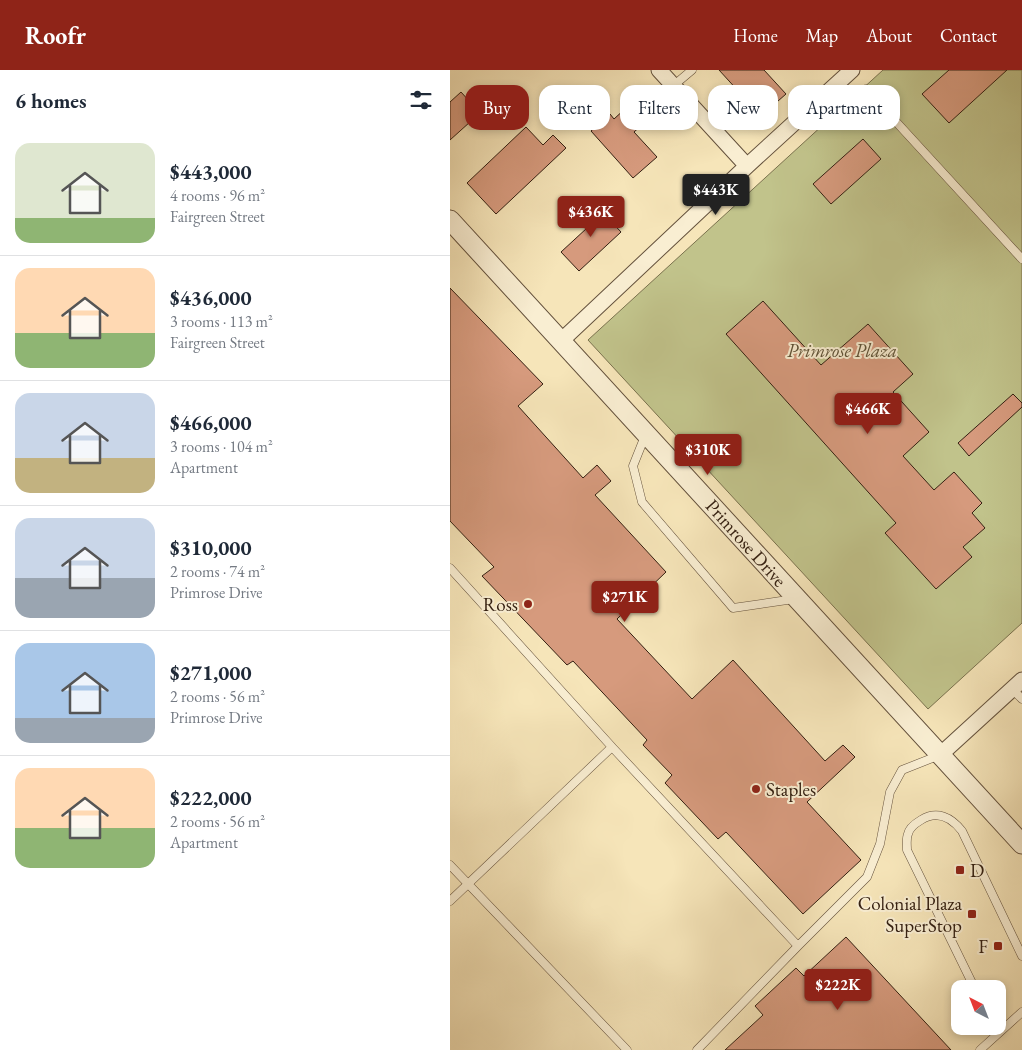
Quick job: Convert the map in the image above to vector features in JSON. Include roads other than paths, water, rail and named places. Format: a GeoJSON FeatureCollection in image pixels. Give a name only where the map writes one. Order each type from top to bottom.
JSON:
{"type":"FeatureCollection","features":[{"type":"Feature","properties":{"kind":"street"},"geometry":{"type":"LineString","coordinates":[[659,70],[673,85]]}},
{"type":"Feature","properties":{"kind":"street"},"geometry":{"type":"LineString","coordinates":[[561,341],[852,70]]}},
{"type":"Feature","properties":{"kind":"street"},"geometry":{"type":"LineString","coordinates":[[698,112],[747,166]]}},
{"type":"Feature","properties":{"kind":"street","name":"Primrose Drive"},"geometry":{"type":"LineString","coordinates":[[450,220],[1022,844]]}},
{"type":"Feature","properties":{"kind":"street"},"geometry":{"type":"LineString","coordinates":[[940,755],[1019,689]]}},
{"type":"Feature","properties":{"kind":"lane"},"geometry":{"type":"LineString","coordinates":[[675,85],[692,70]]}},
{"type":"Feature","properties":{"kind":"lane"},"geometry":{"type":"LineString","coordinates":[[900,126],[1022,259]]}},
{"type":"Feature","properties":{"kind":"lane"},"geometry":{"type":"LineString","coordinates":[[646,434],[633,466],[642,502],[733,608],[796,598]]}},
{"type":"Feature","properties":{"kind":"lane"},"geometry":{"type":"LineString","coordinates":[[450,568],[612,747],[798,946]]}},
{"type":"Feature","properties":{"kind":"lane"},"geometry":{"type":"LineString","coordinates":[[450,901],[612,747]]}},
{"type":"Feature","properties":{"kind":"lane"},"geometry":{"type":"LineString","coordinates":[[697,1050],[867,877],[880,844],[890,792],[902,770],[940,755]]}},
{"type":"Feature","properties":{"kind":"lane"},"geometry":{"type":"LineString","coordinates":[[971,980],[907,850],[908,834],[915,823],[928,816],[941,815],[954,820],[962,831],[1022,956]]}},
{"type":"Feature","properties":{"kind":"lane"},"geometry":{"type":"LineString","coordinates":[[450,865],[627,1050]]}},
{"type":"Feature","properties":{"kind":"lane"},"geometry":{"type":"LineString","coordinates":[[1006,1023],[1022,1012]]}},
{"type":"Feature","properties":{"kind":"lane"},"geometry":{"type":"LineString","coordinates":[[980,1050],[992,1035]]}},
{"type":"Feature","properties":{"kind":"place","name":"Ross"},"geometry":{"type":"Point","coordinates":[528,604]}},
{"type":"Feature","properties":{"kind":"place","name":"Staples"},"geometry":{"type":"Point","coordinates":[756,789]}},
{"type":"Feature","properties":{"kind":"place","name":"D"},"geometry":{"type":"Point","coordinates":[960,870]}},
{"type":"Feature","properties":{"kind":"place","name":"Colonial Plaza SuperStop"},"geometry":{"type":"Point","coordinates":[972,914]}},
{"type":"Feature","properties":{"kind":"place","name":"F"},"geometry":{"type":"Point","coordinates":[998,946]}},
{"type":"Feature","properties":{"kind":"park label","name":"Primrose Plaza"},"geometry":{"type":"Point","coordinates":[842,350]}}]}
